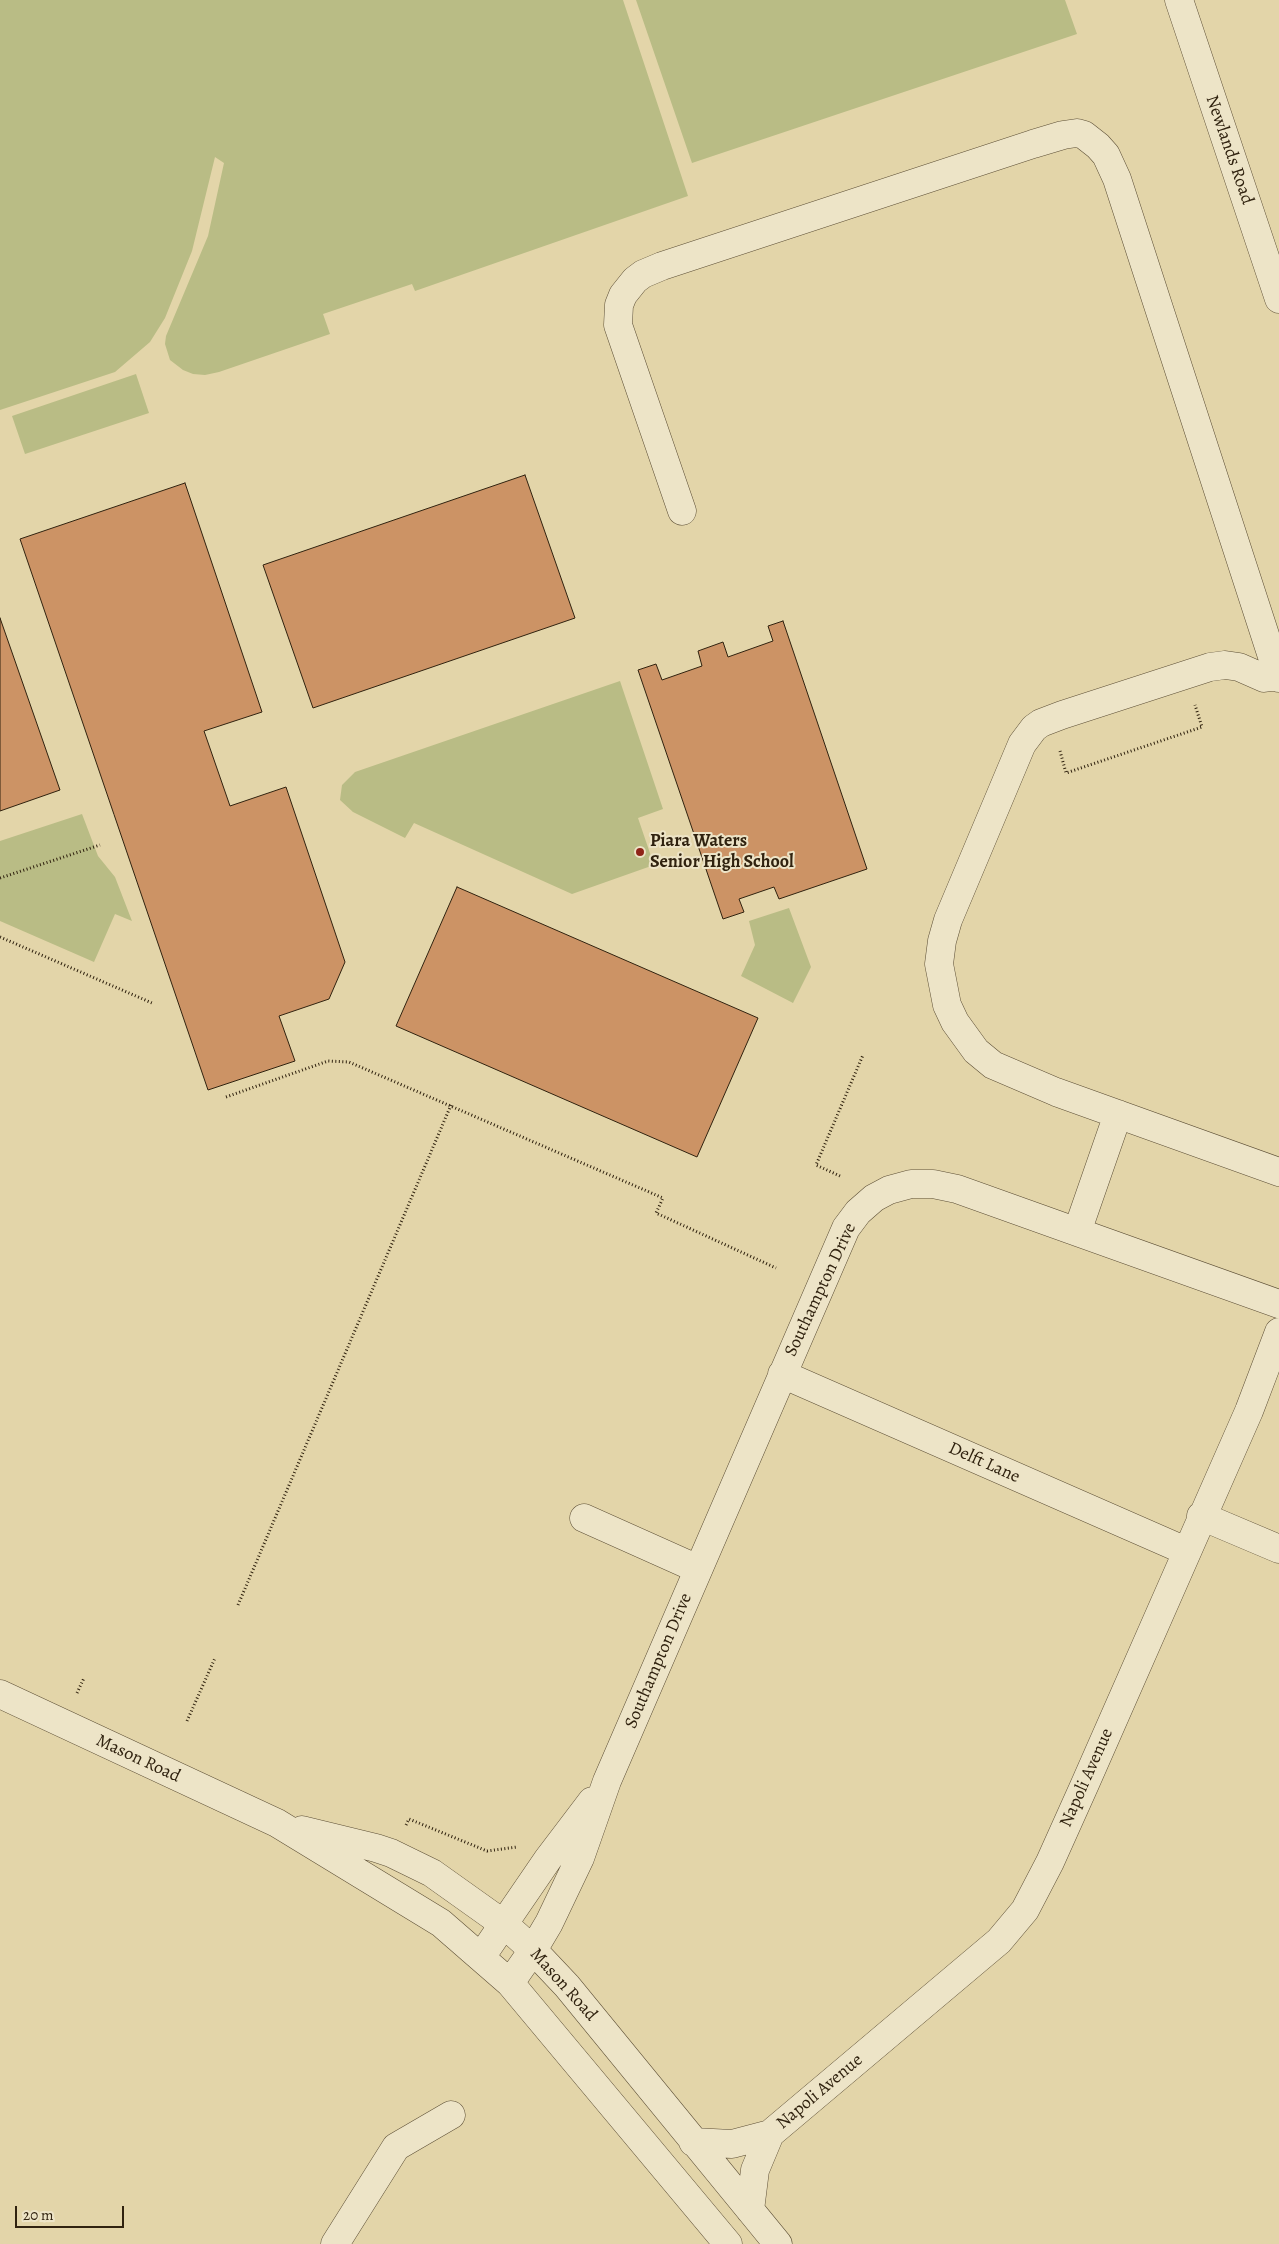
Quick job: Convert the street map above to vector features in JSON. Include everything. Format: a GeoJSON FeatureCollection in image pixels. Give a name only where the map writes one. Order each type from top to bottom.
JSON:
{"type":"FeatureCollection","features":[{"type":"Feature","properties":{"kind":"street","name":"Newlands Road"},"geometry":{"type":"LineString","coordinates":[[1179,0],[1274,267],[1279,299]]}},
{"type":"Feature","properties":{"kind":"street"},"geometry":{"type":"LineString","coordinates":[[682,511],[618,325],[619,305],[623,295],[635,280],[662,266],[1062,135],[1077,133],[1098,146],[1106,155],[1117,179],[1279,677],[1264,678],[1238,667],[1225,665],[1210,667],[1062,715],[1041,723],[1034,728],[1022,744],[948,920],[942,941],[940,964],[942,984],[947,1005],[955,1022],[976,1051],[993,1065],[1056,1092],[1279,1172]]}},
{"type":"Feature","properties":{"kind":"street"},"geometry":{"type":"LineString","coordinates":[[1078,1232],[1118,1114]]}},
{"type":"Feature","properties":{"kind":"street","name":"Southampton Drive"},"geometry":{"type":"LineString","coordinates":[[510,1983],[549,1923],[580,1858],[607,1781],[782,1374],[846,1228],[863,1207],[874,1198],[889,1190],[910,1184],[933,1184],[957,1189],[1279,1304]]}},
{"type":"Feature","properties":{"kind":"street","name":"Napoli Avenue"},"geometry":{"type":"LineString","coordinates":[[693,2142],[732,2144],[770,2134],[999,1942],[1025,1910],[1050,1862],[1201,1516],[1249,1411],[1279,1332]]}},
{"type":"Feature","properties":{"kind":"street","name":"Delft Lane"},"geometry":{"type":"LineString","coordinates":[[782,1374],[1186,1551]]}},
{"type":"Feature","properties":{"kind":"street"},"geometry":{"type":"LineString","coordinates":[[1201,1516],[1279,1549]]}},
{"type":"Feature","properties":{"kind":"street"},"geometry":{"type":"LineString","coordinates":[[584,1518],[698,1569]]}},
{"type":"Feature","properties":{"kind":"street","name":"Mason Road"},"geometry":{"type":"LineString","coordinates":[[0,1694],[277,1823],[441,1923],[510,1983],[728,2244]]}},
{"type":"Feature","properties":{"kind":"street","name":"Southampton Drive"},"geometry":{"type":"LineString","coordinates":[[481,1957],[505,1925],[544,1865],[607,1781]]}},
{"type":"Feature","properties":{"kind":"street","name":"Mason Road"},"geometry":{"type":"LineString","coordinates":[[277,1823],[391,1853],[432,1873],[505,1925],[533,1950],[567,1986],[778,2244]]}},
{"type":"Feature","properties":{"kind":"street"},"geometry":{"type":"LineString","coordinates":[[335,2244],[396,2147],[450,2115]]}},
{"type":"Feature","properties":{"kind":"street","name":"Napoli Avenue"},"geometry":{"type":"LineString","coordinates":[[750,2210],[755,2170],[770,2134]]}},
{"type":"Feature","properties":{"kind":"path"},"geometry":{"type":"LineString","coordinates":[[1058,744],[1066,773],[1202,727],[1194,703]]}},
{"type":"Feature","properties":{"kind":"path"},"geometry":{"type":"LineString","coordinates":[[0,878],[100,845]]}},
{"type":"Feature","properties":{"kind":"path"},"geometry":{"type":"LineString","coordinates":[[0,937],[152,1003]]}},
{"type":"Feature","properties":{"kind":"path"},"geometry":{"type":"LineString","coordinates":[[840,1176],[816,1165],[863,1054]]}},
{"type":"Feature","properties":{"kind":"path"},"geometry":{"type":"LineString","coordinates":[[226,1098],[328,1060],[349,1062],[663,1198],[656,1213],[776,1268]]}},
{"type":"Feature","properties":{"kind":"path"},"geometry":{"type":"LineString","coordinates":[[238,1605],[451,1105]]}},
{"type":"Feature","properties":{"kind":"path"},"geometry":{"type":"LineString","coordinates":[[187,1721],[215,1658]]}},
{"type":"Feature","properties":{"kind":"path"},"geometry":{"type":"LineString","coordinates":[[391,1853],[409,1819],[487,1851],[518,1847],[544,1865]]}},
{"type":"Feature","properties":{"kind":"green space"},"geometry":{"type":"Polygon","coordinates":[[[0,0],[623,0],[688,196],[415,291],[412,284],[323,314],[330,334],[219,372],[205,375],[193,374],[183,370],[170,360],[165,344],[166,336],[208,236],[224,163],[215,157],[192,251],[165,318],[150,342],[115,372],[0,410],[0,0]]]}},
{"type":"Feature","properties":{"kind":"green space"},"geometry":{"type":"Polygon","coordinates":[[[636,0],[1065,0],[1077,34],[692,163],[636,0]]]}},
{"type":"Feature","properties":{"kind":"green space"},"geometry":{"type":"Polygon","coordinates":[[[136,374],[149,413],[25,454],[12,416],[136,374]]]}},
{"type":"Feature","properties":{"kind":"green space"},"geometry":{"type":"Polygon","coordinates":[[[620,681],[663,809],[638,818],[654,865],[572,894],[414,823],[405,838],[353,812],[340,800],[342,785],[355,772],[620,681]]]}},
{"type":"Feature","properties":{"kind":"green space"},"geometry":{"type":"Polygon","coordinates":[[[82,814],[98,856],[115,877],[132,921],[115,914],[94,962],[0,921],[0,841],[82,814]]]}},
{"type":"Feature","properties":{"kind":"green space"},"geometry":{"type":"Polygon","coordinates":[[[789,908],[811,967],[793,1003],[741,976],[755,945],[749,921],[789,908]]]}},
{"type":"Feature","properties":{"kind":"building"},"geometry":{"type":"Polygon","coordinates":[[[525,475],[575,618],[313,708],[263,565],[525,475]]]}},
{"type":"Feature","properties":{"kind":"building"},"geometry":{"type":"Polygon","coordinates":[[[185,483],[262,712],[204,731],[230,806],[286,787],[345,962],[329,999],[279,1016],[295,1061],[208,1090],[20,539],[185,483]]]}},
{"type":"Feature","properties":{"kind":"building"},"geometry":{"type":"Polygon","coordinates":[[[0,618],[60,790],[0,811],[0,618]]]}},
{"type":"Feature","properties":{"kind":"building"},"geometry":{"type":"Polygon","coordinates":[[[783,621],[867,869],[779,899],[774,887],[739,899],[744,912],[723,919],[638,670],[656,664],[662,680],[702,666],[698,651],[723,642],[728,657],[773,641],[768,626],[783,621]]]}},
{"type":"Feature","properties":{"kind":"building"},"geometry":{"type":"Polygon","coordinates":[[[457,887],[758,1018],[697,1157],[396,1026],[457,887]]]}},
{"type":"Feature","properties":{"kind":"place","name":"Piara Waters Senior High School"},"geometry":{"type":"Point","coordinates":[640,852]}}]}
